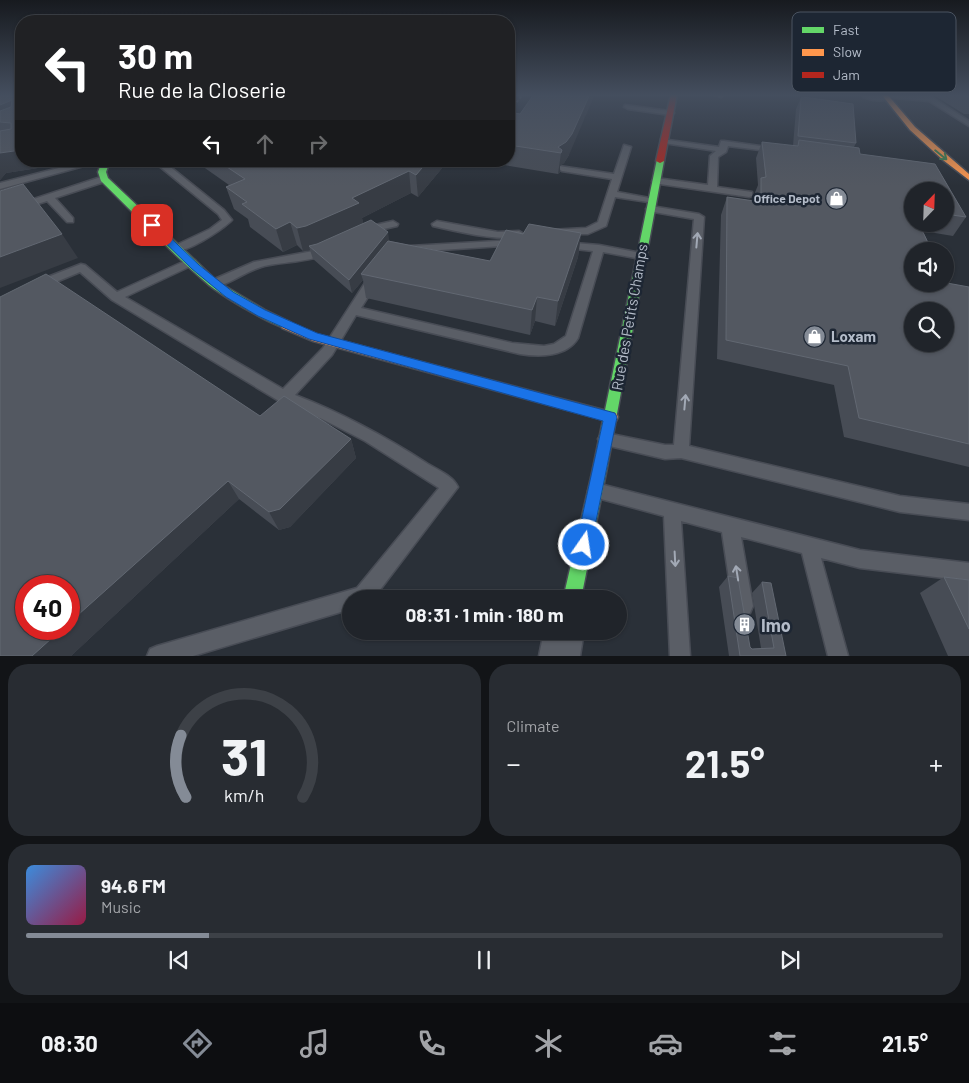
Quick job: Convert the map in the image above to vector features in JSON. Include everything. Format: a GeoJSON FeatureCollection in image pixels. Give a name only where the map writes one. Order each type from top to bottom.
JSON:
{"type":"FeatureCollection","features":[{"type":"Feature","properties":{"kind":"street","name":"Rue des Petits Champs"},"geometry":{"type":"LineString","coordinates":[[574,590],[611,417],[667,125]]}},
{"type":"Feature","properties":{"kind":"street"},"geometry":{"type":"LineString","coordinates":[[908,125],[927,144],[969,178]]}},
{"type":"Feature","properties":{"kind":"street"},"geometry":{"type":"LineString","coordinates":[[104,167],[102,172],[104,178],[190,262],[214,284],[262,313],[313,336],[611,417]]}},
{"type":"Feature","properties":{"kind":"street"},"geometry":{"type":"LineString","coordinates":[[558,656],[562,640]]}},
{"type":"Feature","properties":{"kind":"lane"},"geometry":{"type":"LineString","coordinates":[[664,141],[723,150]]}},
{"type":"Feature","properties":{"kind":"lane"},"geometry":{"type":"LineString","coordinates":[[712,189],[714,156],[723,150],[724,142],[782,150]]}},
{"type":"Feature","properties":{"kind":"lane"},"geometry":{"type":"LineString","coordinates":[[548,232],[588,231],[602,224],[627,147]]}},
{"type":"Feature","properties":{"kind":"lane"},"geometry":{"type":"LineString","coordinates":[[0,186],[70,167]]}},
{"type":"Feature","properties":{"kind":"lane"},"geometry":{"type":"LineString","coordinates":[[165,167],[221,212],[227,220],[214,231],[176,248]]}},
{"type":"Feature","properties":{"kind":"lane"},"geometry":{"type":"LineString","coordinates":[[562,168],[617,177]]}},
{"type":"Feature","properties":{"kind":"lane"},"geometry":{"type":"LineString","coordinates":[[0,213],[104,178]]}},
{"type":"Feature","properties":{"kind":"lane"},"geometry":{"type":"LineString","coordinates":[[656,181],[749,194]]}},
{"type":"Feature","properties":{"kind":"lane"},"geometry":{"type":"LineString","coordinates":[[612,194],[699,217],[681,451]]}},
{"type":"Feature","properties":{"kind":"lane"},"geometry":{"type":"LineString","coordinates":[[49,197],[70,220]]}},
{"type":"Feature","properties":{"kind":"lane"},"geometry":{"type":"LineString","coordinates":[[352,237],[369,229],[393,224]]}},
{"type":"Feature","properties":{"kind":"lane"},"geometry":{"type":"LineString","coordinates":[[395,250],[528,238],[498,235],[437,224]]}},
{"type":"Feature","properties":{"kind":"lane"},"geometry":{"type":"LineString","coordinates":[[554,245],[599,248],[641,256]]}},
{"type":"Feature","properties":{"kind":"lane"},"geometry":{"type":"LineString","coordinates":[[214,284],[258,264],[316,254],[334,246]]}},
{"type":"Feature","properties":{"kind":"lane"},"geometry":{"type":"LineString","coordinates":[[353,310],[512,348],[535,352],[551,350],[563,346],[572,338],[599,248]]}},
{"type":"Feature","properties":{"kind":"lane"},"geometry":{"type":"LineString","coordinates":[[116,297],[190,262]]}},
{"type":"Feature","properties":{"kind":"lane"},"geometry":{"type":"LineString","coordinates":[[284,396],[305,377],[334,342],[359,297],[383,266]]}},
{"type":"Feature","properties":{"kind":"lane"},"geometry":{"type":"LineString","coordinates":[[23,292],[82,267],[116,297],[284,396],[308,405],[416,463],[450,487],[368,590]]}},
{"type":"Feature","properties":{"kind":"lane"},"geometry":{"type":"LineString","coordinates":[[606,439],[665,452],[681,451],[900,504],[969,512]]}},
{"type":"Feature","properties":{"kind":"lane"},"geometry":{"type":"LineString","coordinates":[[596,491],[860,558],[969,572]]}},
{"type":"Feature","properties":{"kind":"lane"},"geometry":{"type":"LineString","coordinates":[[672,510],[680,656]]}},
{"type":"Feature","properties":{"kind":"lane"},"geometry":{"type":"LineString","coordinates":[[730,525],[746,628]]}},
{"type":"Feature","properties":{"kind":"lane"},"geometry":{"type":"LineString","coordinates":[[809,545],[838,656]]}},
{"type":"Feature","properties":{"kind":"lane"},"geometry":{"type":"LineString","coordinates":[[157,656],[342,602]]}},
{"type":"Feature","properties":{"kind":"building"},"geometry":{"type":"Polygon","coordinates":[[[11,125],[15,125],[15,151],[0,153],[0,131],[11,129],[11,125]]]}},
{"type":"Feature","properties":{"kind":"building"},"geometry":{"type":"Polygon","coordinates":[[[515,125],[576,125],[566,142],[558,147],[562,150],[561,153],[515,146],[515,125]]]}},
{"type":"Feature","properties":{"kind":"building"},"geometry":{"type":"Polygon","coordinates":[[[799,125],[855,125],[856,143],[798,136],[799,125]]]}},
{"type":"Feature","properties":{"kind":"building","name":"Loxam"},"geometry":{"type":"Polygon","coordinates":[[[799,140],[859,148],[860,154],[935,164],[946,182],[904,182],[904,232],[923,232],[928,242],[904,242],[904,292],[954,292],[954,284],[969,287],[969,444],[859,418],[848,366],[726,340],[727,197],[761,202],[761,178],[766,177],[762,142],[798,146],[799,140]]]}},
{"type":"Feature","properties":{"kind":"building"},"geometry":{"type":"Polygon","coordinates":[[[227,167],[423,167],[416,175],[409,171],[352,198],[359,203],[306,226],[297,228],[290,222],[276,229],[242,204],[247,202],[226,187],[245,179],[227,167]]]}},
{"type":"Feature","properties":{"kind":"building"},"geometry":{"type":"Polygon","coordinates":[[[23,184],[62,234],[0,257],[0,191],[23,184]]]}},
{"type":"Feature","properties":{"kind":"building","name":"Loxam"},"geometry":{"type":"Polygon","coordinates":[[[954,196],[966,217],[954,215],[954,196]]]}},
{"type":"Feature","properties":{"kind":"building"},"geometry":{"type":"Polygon","coordinates":[[[371,220],[388,232],[349,280],[309,246],[317,244],[371,220]]]}},
{"type":"Feature","properties":{"kind":"building"},"geometry":{"type":"Polygon","coordinates":[[[529,224],[581,233],[558,301],[537,297],[532,310],[361,274],[388,241],[490,261],[506,230],[523,234],[529,224]]]}},
{"type":"Feature","properties":{"kind":"building"},"geometry":{"type":"Polygon","coordinates":[[[46,274],[260,416],[284,396],[351,439],[280,509],[269,512],[228,481],[80,613],[80,575],[15,575],[15,640],[50,640],[32,656],[0,656],[0,297],[46,274]]]}},
{"type":"Feature","properties":{"kind":"building"},"geometry":{"type":"Polygon","coordinates":[[[728,576],[738,578],[750,647],[752,649],[774,648],[762,582],[771,583],[786,656],[740,656],[728,576]]]}},
{"type":"Feature","properties":{"kind":"building"},"geometry":{"type":"Polygon","coordinates":[[[944,577],[969,580],[969,629],[944,577]]]}},
{"type":"Feature","properties":{"kind":"traffic: fast"},"geometry":{"type":"LineString","coordinates":[[574,590],[599,473],[660,161]]}},
{"type":"Feature","properties":{"kind":"traffic: fast"},"geometry":{"type":"LineString","coordinates":[[104,167],[102,172],[104,179],[214,284],[261,313],[286,325]]}},
{"type":"Feature","properties":{"kind":"traffic: slow"},"geometry":{"type":"LineString","coordinates":[[909,125],[969,178]]}},
{"type":"Feature","properties":{"kind":"traffic: slow"},"geometry":{"type":"LineString","coordinates":[[286,325],[313,337],[611,417]]}},
{"type":"Feature","properties":{"kind":"traffic: jam"},"geometry":{"type":"LineString","coordinates":[[660,161],[668,125]]}},
{"type":"Feature","properties":{"kind":"place","name":"Office Depot"},"geometry":{"type":"Point","coordinates":[836,198]}},
{"type":"Feature","properties":{"kind":"place","name":"Loxam"},"geometry":{"type":"Point","coordinates":[815,336]}},
{"type":"Feature","properties":{"kind":"place","name":"Imo"},"geometry":{"type":"Point","coordinates":[745,625]}},
{"type":"Feature","properties":{"kind":"route"},"geometry":{"type":"LineString","coordinates":[[152,225],[214,284],[262,313],[313,336],[611,417],[584,545]]}}]}
